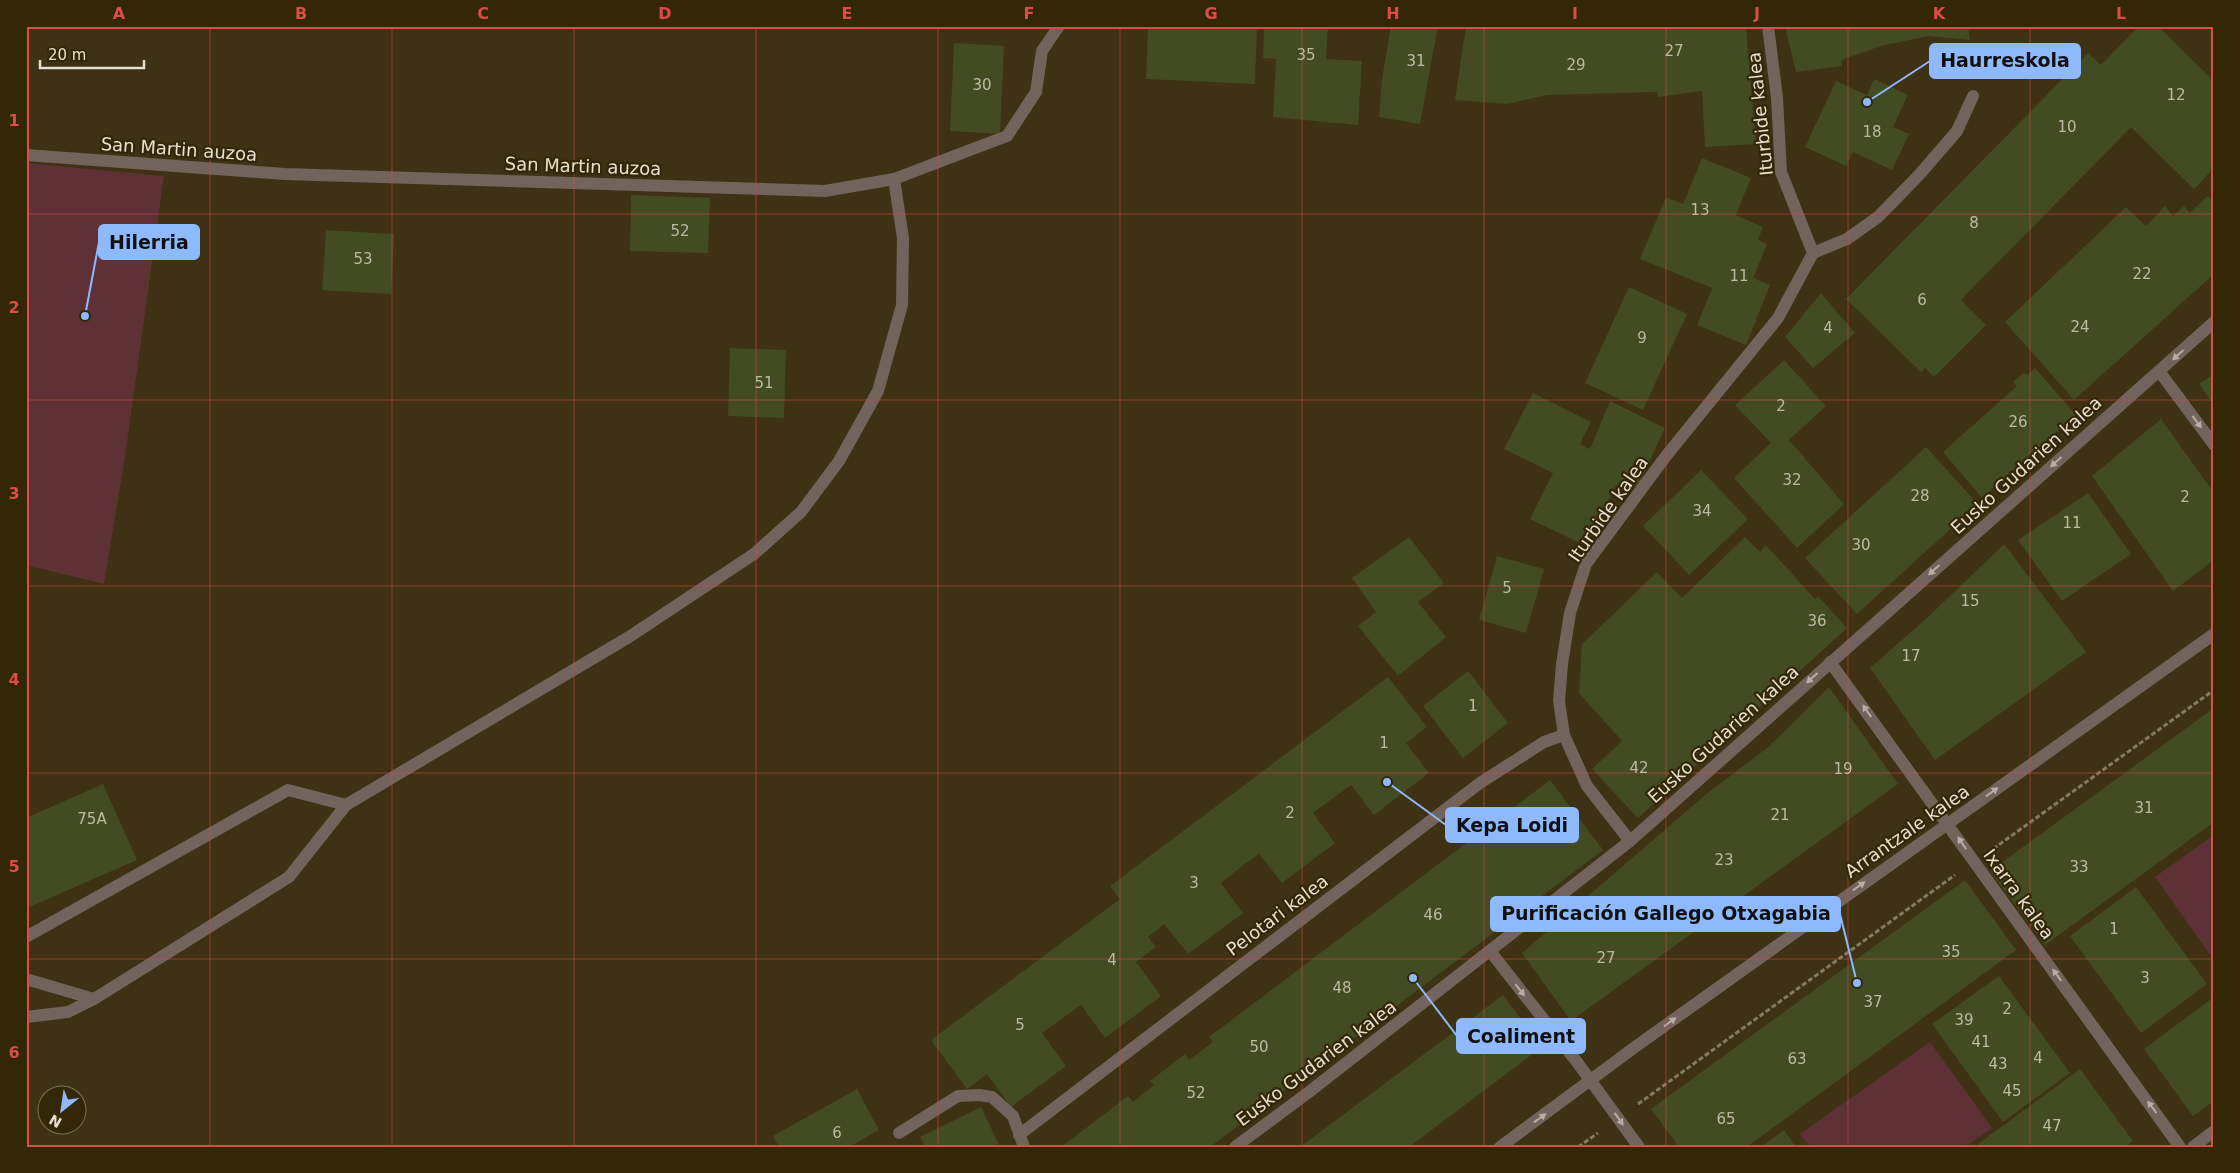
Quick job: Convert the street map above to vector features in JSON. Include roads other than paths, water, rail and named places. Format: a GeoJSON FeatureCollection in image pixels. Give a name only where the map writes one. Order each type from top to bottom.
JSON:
{"type":"FeatureCollection","features":[{"type":"Feature","properties":{"kind":"street","name":"San Martin auzoa"},"geometry":{"type":"LineString","coordinates":[[26,155],[286,174],[826,191],[894,179],[1007,136],[1036,92],[1042,51],[1059,26]]}},
{"type":"Feature","properties":{"kind":"street","name":"Iturbide kalea"},"geometry":{"type":"LineString","coordinates":[[1630,841],[1587,786],[1564,735],[1559,701],[1562,664],[1570,613],[1586,564],[1666,456],[1778,318],[1813,253],[1781,172],[1777,98],[1768,26]]}},
{"type":"Feature","properties":{"kind":"street"},"geometry":{"type":"LineString","coordinates":[[1813,253],[1847,239],[1878,217],[1919,175],[1957,131],[1973,96]]}},
{"type":"Feature","properties":{"kind":"street"},"geometry":{"type":"LineString","coordinates":[[26,1018],[68,1012],[94,999],[289,878],[346,805],[629,637],[754,554],[801,512],[839,461],[878,392],[902,305],[903,238],[894,179]]}},
{"type":"Feature","properties":{"kind":"street","name":"Eusko Gudarien kalea"},"geometry":{"type":"LineString","coordinates":[[1235,1147],[1630,841],[2214,322]]}},
{"type":"Feature","properties":{"kind":"street"},"geometry":{"type":"LineString","coordinates":[[2159,371],[2214,445]]}},
{"type":"Feature","properties":{"kind":"street","name":"Arrantzale kalea"},"geometry":{"type":"LineString","coordinates":[[1500,1147],[1948,823],[2214,634]]}},
{"type":"Feature","properties":{"kind":"street","name":"Ixarra kalea"},"geometry":{"type":"LineString","coordinates":[[1830,662],[2180,1147]]}},
{"type":"Feature","properties":{"kind":"street","name":"Pelotari kalea"},"geometry":{"type":"LineString","coordinates":[[1022,1141],[1480,783],[1544,742],[1564,735]]}},
{"type":"Feature","properties":{"kind":"street"},"geometry":{"type":"LineString","coordinates":[[26,937],[288,790],[346,805]]}},
{"type":"Feature","properties":{"kind":"street"},"geometry":{"type":"LineString","coordinates":[[1490,951],[1591,1080],[1639,1147]]}},
{"type":"Feature","properties":{"kind":"street"},"geometry":{"type":"LineString","coordinates":[[26,979],[94,999]]}},
{"type":"Feature","properties":{"kind":"street"},"geometry":{"type":"LineString","coordinates":[[900,1133],[958,1096],[979,1095],[992,1097],[1013,1116],[1022,1141]]}},
{"type":"Feature","properties":{"kind":"street"},"geometry":{"type":"LineString","coordinates":[[2193,1147],[2214,1131]]}},
{"type":"Feature","properties":{"kind":"place","name":"Haurreskola"},"geometry":{"type":"Point","coordinates":[1867,102]}},
{"type":"Feature","properties":{"kind":"place","name":"Hilerria"},"geometry":{"type":"Point","coordinates":[85,316]}},
{"type":"Feature","properties":{"kind":"place","name":"Kepa Loidi"},"geometry":{"type":"Point","coordinates":[1387,782]}},
{"type":"Feature","properties":{"kind":"place","name":"Coaliment"},"geometry":{"type":"Point","coordinates":[1413,978]}},
{"type":"Feature","properties":{"kind":"place","name":"Purificación Gallego Otxagabia"},"geometry":{"type":"Point","coordinates":[1857,983]}}]}
